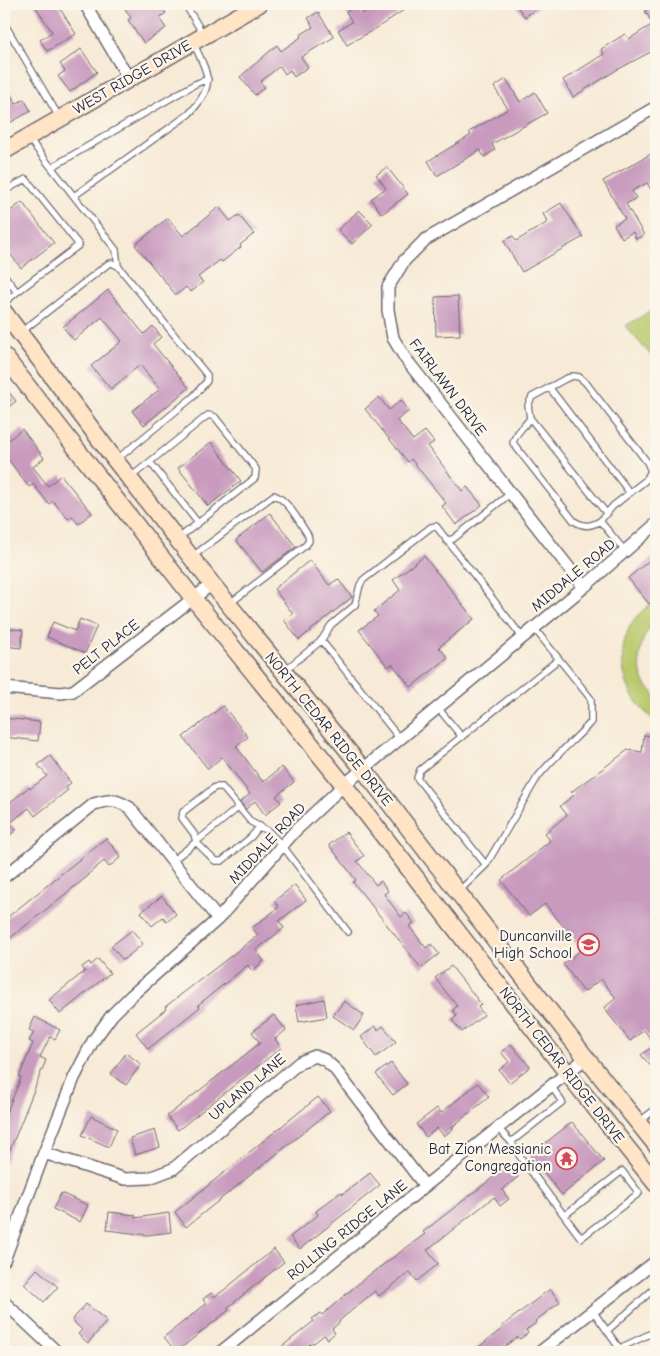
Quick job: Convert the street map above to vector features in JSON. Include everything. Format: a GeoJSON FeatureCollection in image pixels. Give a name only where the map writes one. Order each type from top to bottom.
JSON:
{"type":"FeatureCollection","features":[{"type":"Feature","properties":{"kind":"main road","name":"WEST RIDGE DRIVE"},"geometry":{"type":"LineString","coordinates":[[4,151],[259,4]]}},
{"type":"Feature","properties":{"kind":"main road","name":"NORTH CEDAR RIDGE DRIVE"},"geometry":{"type":"LineString","coordinates":[[10,324],[212,584],[363,770],[586,1058],[656,1145]]}},
{"type":"Feature","properties":{"kind":"main road","name":"NORTH CEDAR RIDGE DRIVE"},"geometry":{"type":"LineString","coordinates":[[4,356],[656,1184]]}},
{"type":"Feature","properties":{"kind":"street"},"geometry":{"type":"LineString","coordinates":[[85,4],[129,79]]}},
{"type":"Feature","properties":{"kind":"street","name":"FAIRLAWN DRIVE"},"geometry":{"type":"LineString","coordinates":[[584,586],[405,358],[393,338],[388,310],[388,287],[404,261],[425,240],[656,107]]}},
{"type":"Feature","properties":{"kind":"street","name":"MIDDALE ROAD"},"geometry":{"type":"LineString","coordinates":[[4,1260],[74,1078],[98,1035],[112,1015],[218,919],[282,845],[344,786],[656,524]]}},
{"type":"Feature","properties":{"kind":"street","name":"PELT PLACE"},"geometry":{"type":"LineString","coordinates":[[4,688],[61,693],[73,691],[212,584]]}},
{"type":"Feature","properties":{"kind":"street"},"geometry":{"type":"LineString","coordinates":[[4,877],[94,804],[105,800],[118,801],[130,808],[218,919]]}},
{"type":"Feature","properties":{"kind":"street","name":"UPLAND LANE"},"geometry":{"type":"LineString","coordinates":[[44,1153],[125,1179],[149,1178],[172,1169],[300,1062],[315,1056],[325,1060],[334,1068],[425,1186]]}},
{"type":"Feature","properties":{"kind":"street","name":"ROLLING RIDGE LANE"},"geometry":{"type":"LineString","coordinates":[[221,1352],[586,1058]]}},
{"type":"Feature","properties":{"kind":"street"},"geometry":{"type":"LineString","coordinates":[[540,1352],[656,1261]]}},
{"type":"Feature","properties":{"kind":"street"},"geometry":{"type":"LineString","coordinates":[[4,1302],[57,1352]]}},
{"type":"Feature","properties":{"kind":"lane"},"geometry":{"type":"LineString","coordinates":[[74,196],[189,114],[202,101],[208,87],[208,73],[199,39],[185,4]]}},
{"type":"Feature","properties":{"kind":"lane"},"geometry":{"type":"LineString","coordinates":[[4,23],[60,118]]}},
{"type":"Feature","properties":{"kind":"lane"},"geometry":{"type":"LineString","coordinates":[[52,167],[195,84],[208,80]]}},
{"type":"Feature","properties":{"kind":"lane"},"geometry":{"type":"LineString","coordinates":[[28,137],[116,250],[118,266]]}},
{"type":"Feature","properties":{"kind":"lane"},"geometry":{"type":"LineString","coordinates":[[4,189],[26,179],[79,245],[4,303]]}},
{"type":"Feature","properties":{"kind":"lane"},"geometry":{"type":"LineString","coordinates":[[10,324],[112,263],[118,266],[206,375],[207,381],[192,397],[115,460]]}},
{"type":"Feature","properties":{"kind":"lane"},"geometry":{"type":"LineString","coordinates":[[4,275],[17,292]]}},
{"type":"Feature","properties":{"kind":"lane"},"geometry":{"type":"LineString","coordinates":[[530,418],[526,425],[514,435],[513,442],[574,521],[582,526],[592,526],[600,521],[607,514],[613,506],[646,480],[654,470],[586,383],[573,376],[565,378],[532,397],[528,405],[530,418],[607,514]]}},
{"type":"Feature","properties":{"kind":"lane"},"geometry":{"type":"LineString","coordinates":[[549,387],[630,493]]}},
{"type":"Feature","properties":{"kind":"lane"},"geometry":{"type":"LineString","coordinates":[[130,478],[208,415],[214,417],[256,469],[255,478],[177,539]]}},
{"type":"Feature","properties":{"kind":"lane"},"geometry":{"type":"LineString","coordinates":[[150,462],[198,523]]}},
{"type":"Feature","properties":{"kind":"lane"},"geometry":{"type":"LineString","coordinates":[[446,540],[453,539],[511,493]]}},
{"type":"Feature","properties":{"kind":"lane"},"geometry":{"type":"LineString","coordinates":[[192,558],[274,494],[286,504],[308,535],[309,541],[229,604]]}},
{"type":"Feature","properties":{"kind":"lane"},"geometry":{"type":"LineString","coordinates":[[600,521],[625,551]]}},
{"type":"Feature","properties":{"kind":"lane"},"geometry":{"type":"LineString","coordinates":[[283,671],[322,640],[331,625],[355,605],[363,580],[431,527],[436,526],[522,638]]}},
{"type":"Feature","properties":{"kind":"lane"},"geometry":{"type":"LineString","coordinates":[[458,892],[486,865],[546,766],[591,722],[591,700],[534,628]]}},
{"type":"Feature","properties":{"kind":"lane"},"geometry":{"type":"LineString","coordinates":[[322,640],[400,739]]}},
{"type":"Feature","properties":{"kind":"lane"},"geometry":{"type":"LineString","coordinates":[[486,865],[418,778],[420,770],[559,659]]}},
{"type":"Feature","properties":{"kind":"lane"},"geometry":{"type":"LineString","coordinates":[[438,708],[462,737]]}},
{"type":"Feature","properties":{"kind":"lane"},"geometry":{"type":"LineString","coordinates":[[260,826],[251,837],[222,861],[215,861],[196,842],[194,834],[182,818],[183,812],[215,787],[222,787],[251,822],[260,826],[268,831],[282,845],[348,932]]}},
{"type":"Feature","properties":{"kind":"lane"},"geometry":{"type":"LineString","coordinates":[[172,861],[239,808]]}},
{"type":"Feature","properties":{"kind":"lane"},"geometry":{"type":"LineString","coordinates":[[512,1142],[562,1102],[552,1086]]}},
{"type":"Feature","properties":{"kind":"lane"},"geometry":{"type":"LineString","coordinates":[[638,1123],[656,1109]]}},
{"type":"Feature","properties":{"kind":"lane"},"geometry":{"type":"LineString","coordinates":[[498,1128],[512,1142],[521,1158],[581,1238],[639,1193],[622,1171],[565,1215]]}},
{"type":"Feature","properties":{"kind":"lane"},"geometry":{"type":"LineString","coordinates":[[608,1330],[656,1287]]}},
{"type":"Feature","properties":{"kind":"lane"},"geometry":{"type":"LineString","coordinates":[[589,1314],[608,1330],[621,1350],[656,1331]]}},
{"type":"Feature","properties":{"kind":"green space"},"geometry":{"type":"Polygon","coordinates":[[[656,308],[656,361],[625,326],[656,308]]]}},
{"type":"Feature","properties":{"kind":"green space"},"geometry":{"type":"Polygon","coordinates":[[[656,600],[656,620],[642,642],[639,660],[642,677],[656,698],[656,721],[636,702],[630,690],[625,677],[623,651],[633,620],[656,600]]]}},
{"type":"Feature","properties":{"kind":"building"},"geometry":{"type":"Polygon","coordinates":[[[34,4],[57,4],[76,34],[47,51],[40,40],[52,32],[34,4]]]}},
{"type":"Feature","properties":{"kind":"building"},"geometry":{"type":"Polygon","coordinates":[[[122,4],[159,4],[166,13],[159,18],[166,28],[144,43],[128,20],[131,18],[122,4]]]}},
{"type":"Feature","properties":{"kind":"building"},"geometry":{"type":"Polygon","coordinates":[[[377,4],[401,4],[405,9],[347,45],[338,30],[352,22],[346,12],[357,5],[362,14],[377,4]]]}},
{"type":"Feature","properties":{"kind":"building"},"geometry":{"type":"Polygon","coordinates":[[[515,4],[542,4],[525,17],[515,4]]]}},
{"type":"Feature","properties":{"kind":"building"},"geometry":{"type":"Polygon","coordinates":[[[656,5],[656,49],[573,97],[563,80],[604,54],[601,49],[625,34],[629,39],[653,24],[645,11],[656,5]]]}},
{"type":"Feature","properties":{"kind":"building"},"geometry":{"type":"Polygon","coordinates":[[[318,12],[334,37],[301,57],[308,67],[294,77],[290,70],[285,74],[280,66],[260,82],[265,87],[255,95],[240,77],[277,45],[281,51],[313,27],[308,18],[318,12]]]}},
{"type":"Feature","properties":{"kind":"building"},"geometry":{"type":"Polygon","coordinates":[[[81,49],[97,72],[70,92],[58,76],[65,71],[60,64],[81,49]]]}},
{"type":"Feature","properties":{"kind":"building"},"geometry":{"type":"Polygon","coordinates":[[[506,79],[520,102],[535,92],[547,113],[492,144],[495,150],[484,157],[480,150],[437,176],[428,161],[471,135],[469,132],[508,109],[494,87],[506,79]]]}},
{"type":"Feature","properties":{"kind":"building"},"geometry":{"type":"Polygon","coordinates":[[[4,81],[16,104],[24,99],[31,111],[4,126],[4,81]]]}},
{"type":"Feature","properties":{"kind":"building"},"geometry":{"type":"Polygon","coordinates":[[[656,151],[656,198],[647,183],[632,191],[636,198],[626,204],[644,235],[636,239],[633,232],[622,238],[614,225],[625,219],[603,181],[656,151]]]}},
{"type":"Feature","properties":{"kind":"building"},"geometry":{"type":"Polygon","coordinates":[[[387,167],[408,194],[382,214],[371,199],[386,188],[376,175],[387,167]]]}},
{"type":"Feature","properties":{"kind":"building"},"geometry":{"type":"Polygon","coordinates":[[[22,202],[54,243],[21,268],[4,246],[4,216],[22,202]]]}},
{"type":"Feature","properties":{"kind":"building"},"geometry":{"type":"Polygon","coordinates":[[[561,203],[583,237],[522,272],[504,241],[513,236],[516,241],[548,222],[543,214],[561,203]]]}},
{"type":"Feature","properties":{"kind":"building"},"geometry":{"type":"Polygon","coordinates":[[[219,207],[230,221],[239,215],[254,234],[222,262],[220,260],[198,277],[203,282],[191,292],[186,287],[176,295],[135,245],[168,218],[183,236],[219,207]]]}},
{"type":"Feature","properties":{"kind":"building"},"geometry":{"type":"Polygon","coordinates":[[[359,210],[373,224],[352,244],[338,230],[359,210]]]}},
{"type":"Feature","properties":{"kind":"building"},"geometry":{"type":"Polygon","coordinates":[[[108,290],[144,334],[153,326],[161,337],[153,344],[189,388],[144,425],[132,411],[160,389],[140,365],[111,389],[91,366],[122,341],[102,317],[74,340],[63,327],[108,290]]]}},
{"type":"Feature","properties":{"kind":"building"},"geometry":{"type":"Polygon","coordinates":[[[458,296],[460,335],[436,336],[435,297],[458,296]]]}},
{"type":"Feature","properties":{"kind":"building"},"geometry":{"type":"Polygon","coordinates":[[[4,386],[16,401],[4,411],[4,386]]]}},
{"type":"Feature","properties":{"kind":"building"},"geometry":{"type":"Polygon","coordinates":[[[379,397],[389,410],[401,400],[409,411],[397,420],[413,440],[425,431],[434,442],[428,446],[462,491],[467,487],[482,505],[456,525],[442,506],[446,503],[411,459],[408,462],[365,409],[379,397]]]}},
{"type":"Feature","properties":{"kind":"building"},"geometry":{"type":"Polygon","coordinates":[[[22,429],[44,458],[33,467],[48,486],[61,475],[92,513],[78,524],[72,516],[68,519],[53,501],[49,504],[33,484],[29,487],[4,454],[4,444],[22,429]]]}},
{"type":"Feature","properties":{"kind":"building"},"geometry":{"type":"Polygon","coordinates":[[[211,442],[241,481],[208,506],[178,468],[211,442]]]}},
{"type":"Feature","properties":{"kind":"building"},"geometry":{"type":"Polygon","coordinates":[[[270,513],[296,547],[262,572],[236,540],[270,513]]]}},
{"type":"Feature","properties":{"kind":"building"},"geometry":{"type":"Polygon","coordinates":[[[656,555],[656,598],[649,604],[628,578],[656,555]]]}},
{"type":"Feature","properties":{"kind":"building"},"geometry":{"type":"Polygon","coordinates":[[[424,556],[474,619],[439,647],[448,658],[411,687],[392,664],[388,667],[359,630],[378,616],[374,611],[400,590],[393,580],[424,556]]]}},
{"type":"Feature","properties":{"kind":"building"},"geometry":{"type":"Polygon","coordinates":[[[310,560],[329,585],[338,579],[352,597],[299,640],[284,620],[293,614],[274,589],[310,560]]]}},
{"type":"Feature","properties":{"kind":"building"},"geometry":{"type":"Polygon","coordinates":[[[80,619],[97,626],[85,653],[47,637],[53,622],[75,631],[80,619]]]}},
{"type":"Feature","properties":{"kind":"building"},"geometry":{"type":"Polygon","coordinates":[[[4,628],[23,630],[21,648],[4,646],[4,628]]]}},
{"type":"Feature","properties":{"kind":"building"},"geometry":{"type":"Polygon","coordinates":[[[223,706],[248,737],[236,746],[263,782],[282,767],[294,782],[276,796],[281,802],[265,815],[255,801],[246,809],[240,802],[250,794],[222,757],[208,769],[183,737],[223,706]]]}},
{"type":"Feature","properties":{"kind":"building"},"geometry":{"type":"Polygon","coordinates":[[[4,718],[40,722],[38,741],[4,737],[4,718]]]}},
{"type":"Feature","properties":{"kind":"building"},"geometry":{"type":"Polygon","coordinates":[[[644,735],[652,736],[656,742],[656,1072],[641,1055],[655,1045],[644,1030],[630,1041],[604,1008],[616,998],[601,979],[584,992],[563,964],[582,949],[545,904],[529,916],[501,880],[550,841],[545,833],[567,815],[560,806],[574,795],[571,792],[628,750],[642,752],[644,735]]]}},
{"type":"Feature","properties":{"kind":"building"},"geometry":{"type":"Polygon","coordinates":[[[50,756],[71,783],[66,787],[68,790],[35,816],[29,808],[10,823],[16,830],[4,840],[4,807],[29,787],[30,789],[47,776],[38,765],[50,756]]]}},
{"type":"Feature","properties":{"kind":"building"},"geometry":{"type":"Polygon","coordinates":[[[346,832],[364,856],[357,861],[376,885],[381,881],[388,891],[384,894],[401,917],[406,913],[414,923],[409,926],[426,948],[431,944],[439,954],[421,968],[353,882],[356,880],[329,845],[346,832]]]}},
{"type":"Feature","properties":{"kind":"building"},"geometry":{"type":"Polygon","coordinates":[[[106,838],[121,857],[109,867],[104,861],[4,943],[4,920],[106,838]]]}},
{"type":"Feature","properties":{"kind":"building"},"geometry":{"type":"Polygon","coordinates":[[[295,885],[306,900],[279,921],[284,928],[256,950],[264,961],[252,971],[248,965],[198,1005],[200,1007],[148,1049],[136,1033],[166,1009],[165,1007],[258,935],[252,928],[279,907],[274,901],[295,885]]]}},
{"type":"Feature","properties":{"kind":"building"},"geometry":{"type":"Polygon","coordinates":[[[162,896],[176,914],[167,922],[163,917],[152,926],[141,912],[162,896]]]}},
{"type":"Feature","properties":{"kind":"building"},"geometry":{"type":"Polygon","coordinates":[[[132,930],[143,944],[123,960],[111,946],[132,930]]]}},
{"type":"Feature","properties":{"kind":"building"},"geometry":{"type":"Polygon","coordinates":[[[98,959],[110,973],[60,1014],[49,1000],[85,971],[82,967],[89,962],[91,965],[98,959]]]}},
{"type":"Feature","properties":{"kind":"building"},"geometry":{"type":"Polygon","coordinates":[[[451,966],[481,1004],[478,1007],[484,1015],[462,1032],[452,1020],[457,1016],[453,1010],[457,1006],[435,978],[451,966]]]}},
{"type":"Feature","properties":{"kind":"building"},"geometry":{"type":"Polygon","coordinates":[[[324,999],[327,1017],[299,1022],[296,1005],[324,999]]]}},
{"type":"Feature","properties":{"kind":"building"},"geometry":{"type":"Polygon","coordinates":[[[344,1001],[364,1015],[354,1030],[333,1016],[344,1001]]]}},
{"type":"Feature","properties":{"kind":"building"},"geometry":{"type":"Polygon","coordinates":[[[274,1015],[286,1030],[275,1039],[281,1048],[178,1130],[167,1116],[260,1043],[252,1032],[274,1015]]]}},
{"type":"Feature","properties":{"kind":"building"},"geometry":{"type":"Polygon","coordinates":[[[35,1017],[60,1030],[55,1039],[50,1037],[40,1057],[46,1060],[4,1165],[4,1118],[33,1043],[29,1041],[34,1032],[29,1030],[35,1017]]]}},
{"type":"Feature","properties":{"kind":"building"},"geometry":{"type":"Polygon","coordinates":[[[375,1026],[378,1030],[383,1026],[396,1042],[376,1057],[361,1037],[375,1026]]]}},
{"type":"Feature","properties":{"kind":"building"},"geometry":{"type":"Polygon","coordinates":[[[511,1044],[530,1067],[509,1083],[499,1070],[509,1062],[501,1052],[511,1044]]]}},
{"type":"Feature","properties":{"kind":"building"},"geometry":{"type":"Polygon","coordinates":[[[126,1053],[141,1064],[126,1085],[111,1074],[126,1053]]]}},
{"type":"Feature","properties":{"kind":"building"},"geometry":{"type":"Polygon","coordinates":[[[391,1063],[407,1084],[393,1095],[376,1074],[391,1063]]]}},
{"type":"Feature","properties":{"kind":"building"},"geometry":{"type":"Polygon","coordinates":[[[478,1083],[489,1097],[452,1127],[453,1129],[444,1136],[437,1128],[426,1137],[416,1124],[437,1108],[441,1113],[478,1083]]]}},
{"type":"Feature","properties":{"kind":"building"},"geometry":{"type":"Polygon","coordinates":[[[318,1097],[330,1111],[186,1227],[175,1212],[318,1097]]]}},
{"type":"Feature","properties":{"kind":"building"},"geometry":{"type":"Polygon","coordinates":[[[91,1116],[117,1129],[109,1147],[82,1135],[91,1116]]]}},
{"type":"Feature","properties":{"kind":"building","name":"Bat Zion Messianic Congregation"},"geometry":{"type":"Polygon","coordinates":[[[572,1122],[604,1161],[562,1195],[530,1155],[572,1122]]]}},
{"type":"Feature","properties":{"kind":"building"},"geometry":{"type":"Polygon","coordinates":[[[155,1130],[160,1147],[135,1155],[130,1138],[155,1130]]]}},
{"type":"Feature","properties":{"kind":"building"},"geometry":{"type":"Polygon","coordinates":[[[509,1165],[518,1177],[502,1190],[509,1199],[500,1206],[494,1197],[427,1250],[438,1264],[417,1281],[410,1272],[379,1296],[375,1291],[339,1321],[332,1329],[335,1333],[328,1339],[324,1335],[300,1352],[275,1352],[314,1321],[312,1319],[320,1313],[322,1315],[365,1278],[425,1234],[423,1232],[509,1165]]]}},
{"type":"Feature","properties":{"kind":"building"},"geometry":{"type":"Polygon","coordinates":[[[370,1173],[380,1185],[300,1249],[290,1237],[318,1215],[316,1211],[341,1192],[343,1194],[370,1173]]]}},
{"type":"Feature","properties":{"kind":"building"},"geometry":{"type":"Polygon","coordinates":[[[61,1193],[88,1205],[80,1222],[53,1209],[61,1193]]]}},
{"type":"Feature","properties":{"kind":"building"},"geometry":{"type":"Polygon","coordinates":[[[109,1212],[135,1215],[135,1218],[169,1213],[171,1232],[147,1235],[107,1230],[109,1212]]]}},
{"type":"Feature","properties":{"kind":"building"},"geometry":{"type":"Polygon","coordinates":[[[274,1249],[284,1262],[227,1308],[229,1310],[176,1352],[164,1337],[206,1304],[203,1299],[211,1293],[214,1297],[224,1290],[274,1249]]]}},
{"type":"Feature","properties":{"kind":"building"},"geometry":{"type":"Polygon","coordinates":[[[37,1269],[58,1287],[44,1302],[24,1284],[37,1269]]]}},
{"type":"Feature","properties":{"kind":"building"},"geometry":{"type":"Polygon","coordinates":[[[550,1289],[560,1302],[535,1321],[536,1323],[526,1330],[528,1333],[520,1339],[518,1337],[497,1352],[472,1352],[503,1328],[502,1326],[550,1289]]]}},
{"type":"Feature","properties":{"kind":"building"},"geometry":{"type":"Polygon","coordinates":[[[86,1304],[107,1321],[88,1343],[78,1334],[82,1330],[72,1320],[86,1304]]]}},
{"type":"Feature","properties":{"kind":"place","name":"Duncanville High School"},"geometry":{"type":"Point","coordinates":[588,945]}},
{"type":"Feature","properties":{"kind":"place","name":"Bat Zion Messianic Congregation"},"geometry":{"type":"Point","coordinates":[567,1158]}}]}
